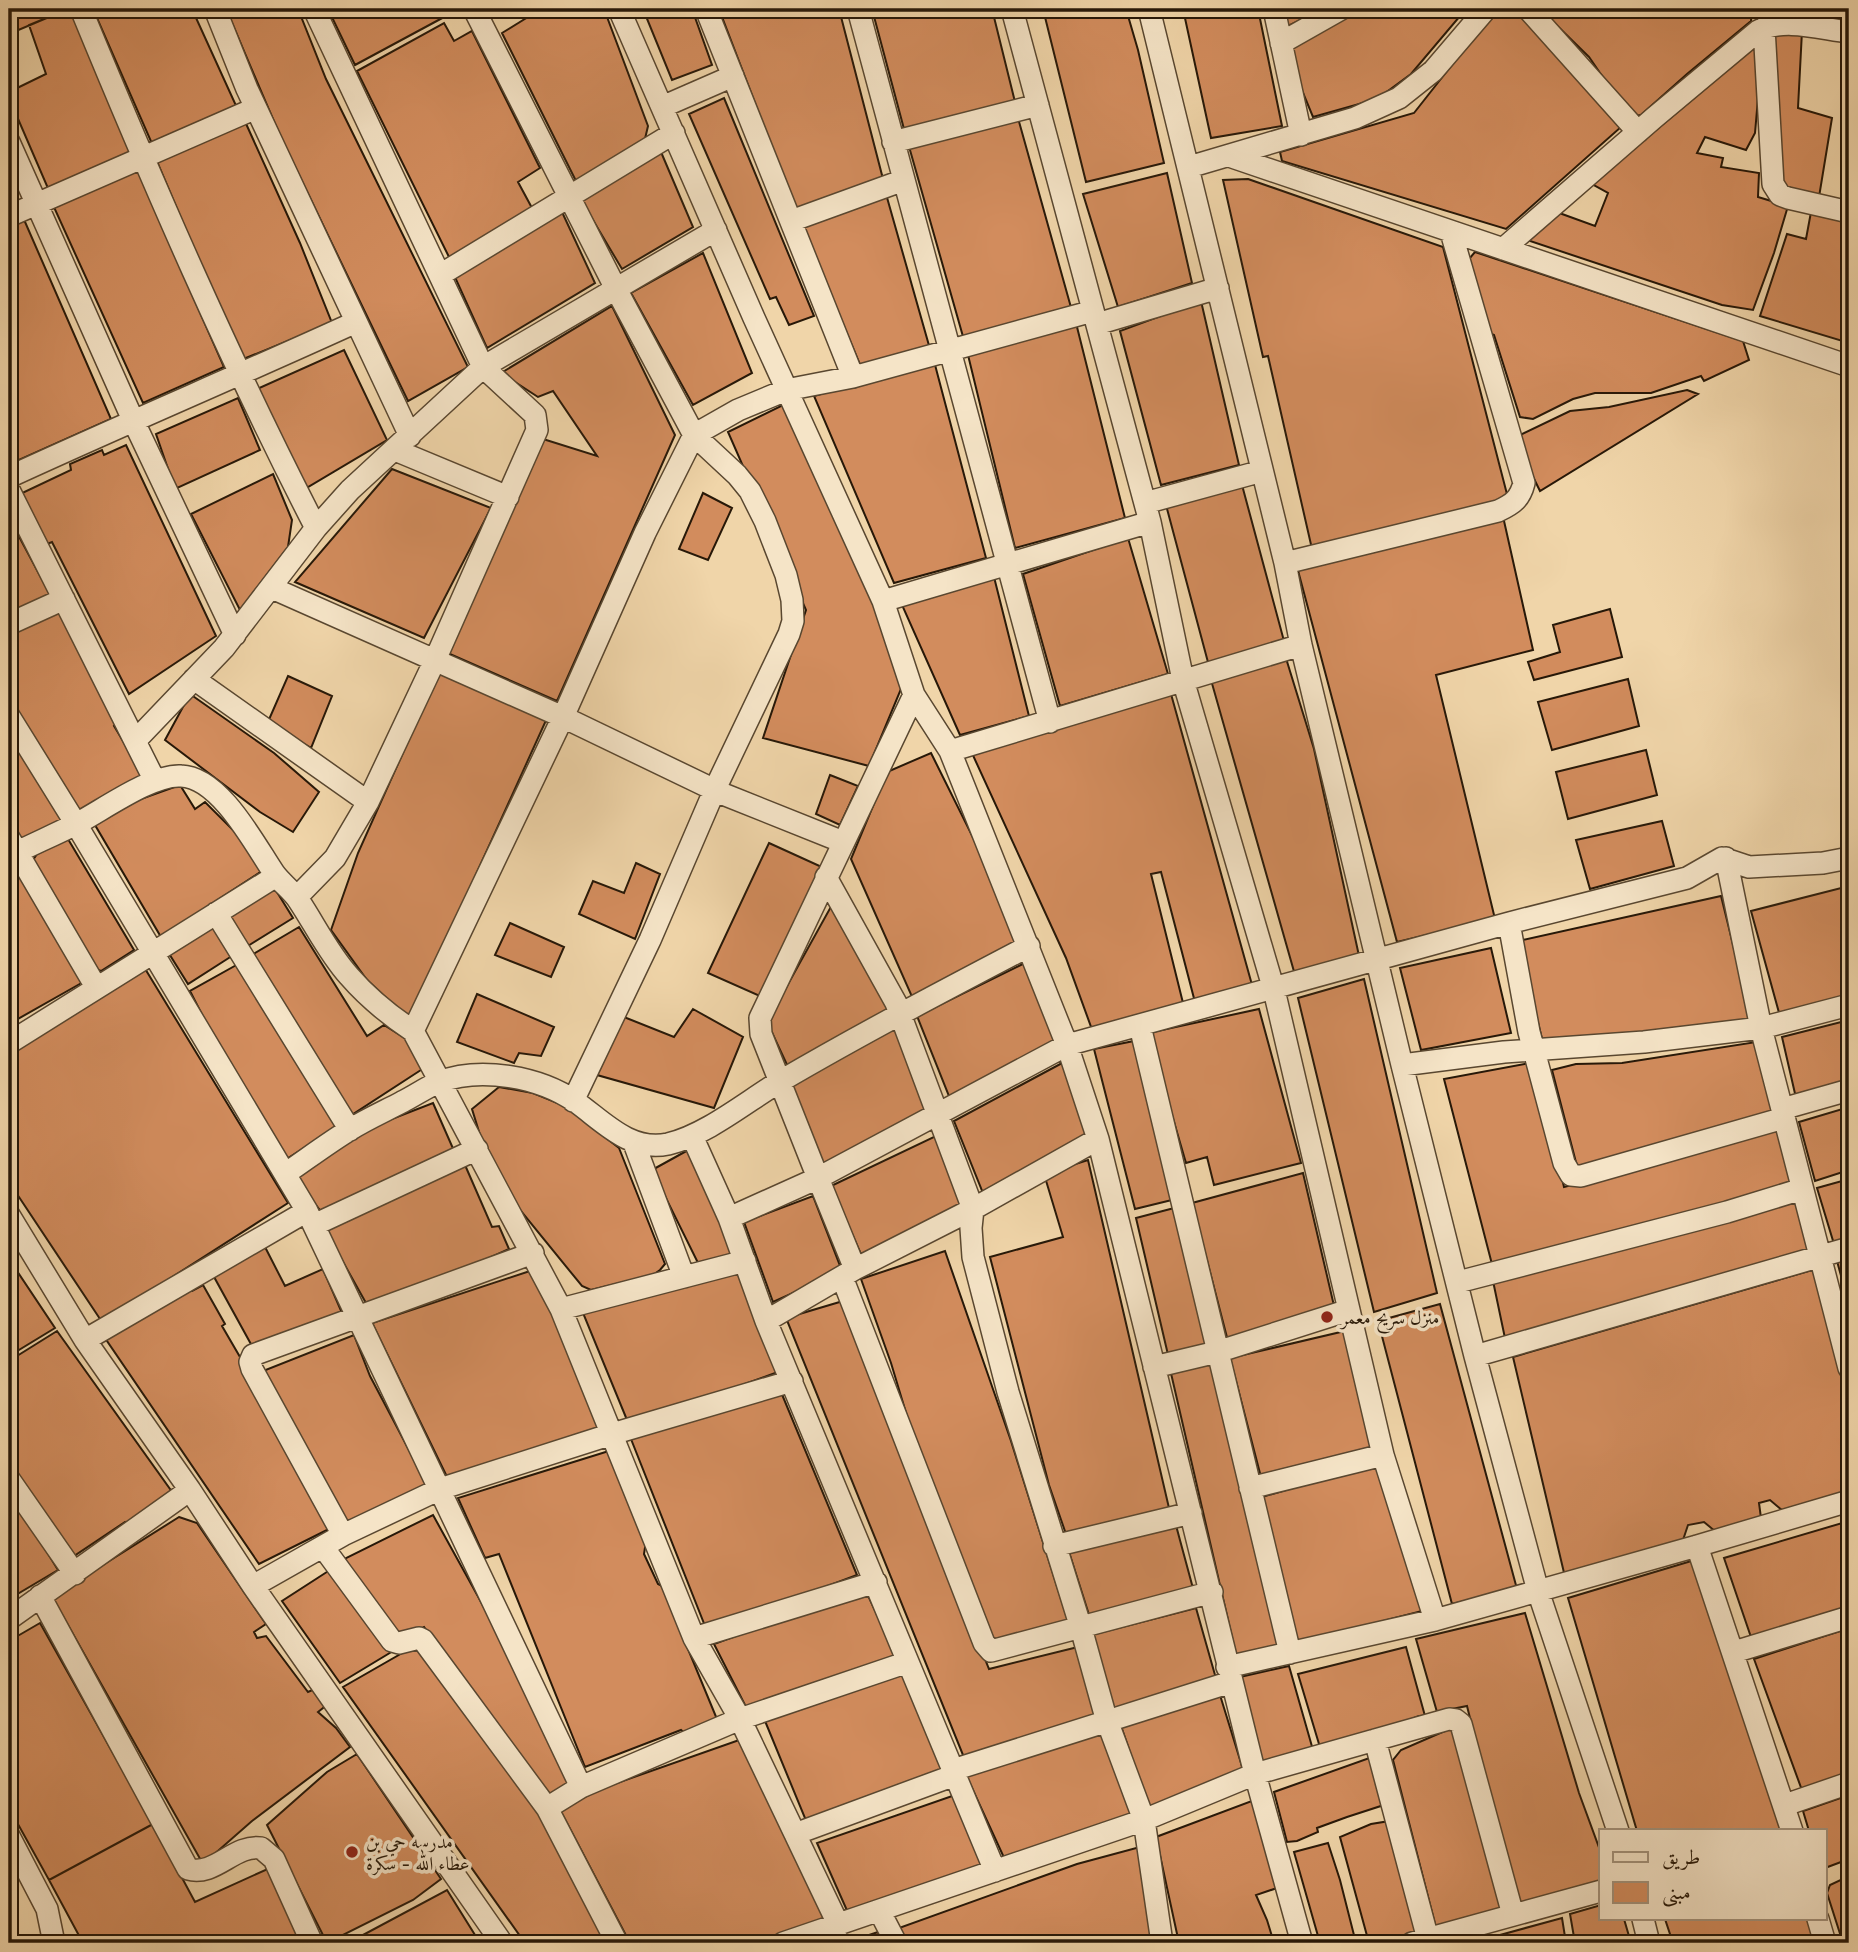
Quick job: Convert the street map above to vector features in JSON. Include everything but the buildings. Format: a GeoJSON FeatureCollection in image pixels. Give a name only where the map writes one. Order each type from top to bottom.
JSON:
{"type":"FeatureCollection","features":[{"type":"Feature","properties":{"kind":"street"},"geometry":{"type":"LineString","coordinates":[[81,9],[143,158],[279,456],[316,528]]}},
{"type":"Feature","properties":{"kind":"street"},"geometry":{"type":"LineString","coordinates":[[215,9],[256,108],[356,323],[402,443],[508,497]]}},
{"type":"Feature","properties":{"kind":"street"},"geometry":{"type":"LineString","coordinates":[[296,897],[335,858],[368,802],[435,660],[537,430],[537,420],[528,408],[483,367],[314,9]]}},
{"type":"Feature","properties":{"kind":"street"},"geometry":{"type":"LineString","coordinates":[[474,9],[616,289],[694,435],[737,475],[750,491],[786,575],[793,612],[789,634],[715,789],[650,940],[573,1101]]}},
{"type":"Feature","properties":{"kind":"street"},"geometry":{"type":"LineString","coordinates":[[619,9],[786,390],[883,601],[914,695],[950,751],[1067,1045],[1098,1139],[1212,1592],[1229,1674],[1302,1943]]}},
{"type":"Feature","properties":{"kind":"street"},"geometry":{"type":"LineString","coordinates":[[706,9],[853,376]]}},
{"type":"Feature","properties":{"kind":"street"},"geometry":{"type":"LineString","coordinates":[[858,9],[1050,722]]}},
{"type":"Feature","properties":{"kind":"street"},"geometry":{"type":"LineString","coordinates":[[1012,9],[1147,513],[1183,680],[1274,990],[1383,1455],[1435,1620]]}},
{"type":"Feature","properties":{"kind":"street"},"geometry":{"type":"LineString","coordinates":[[1149,9],[1285,563],[1301,645],[1402,1065],[1475,1356],[1538,1591],[1617,1829]]}},
{"type":"Feature","properties":{"kind":"street"},"geometry":{"type":"LineString","coordinates":[[1274,9],[1301,135]]}},
{"type":"Feature","properties":{"kind":"street"},"geometry":{"type":"LineString","coordinates":[[1281,43],[1341,9]]}},
{"type":"Feature","properties":{"kind":"street"},"geometry":{"type":"LineString","coordinates":[[1189,167],[1355,118],[1399,98],[1433,71],[1486,9]]}},
{"type":"Feature","properties":{"kind":"street"},"geometry":{"type":"LineString","coordinates":[[1528,9],[1638,132]]}},
{"type":"Feature","properties":{"kind":"street"},"geometry":{"type":"LineString","coordinates":[[1503,250],[1638,132],[1764,28],[1783,24],[1849,32]]}},
{"type":"Feature","properties":{"kind":"street"},"geometry":{"type":"LineString","coordinates":[[1764,28],[1773,184],[1780,195],[1788,198],[1849,212]]}},
{"type":"Feature","properties":{"kind":"street"},"geometry":{"type":"LineString","coordinates":[[662,107],[733,76]]}},
{"type":"Feature","properties":{"kind":"street"},"geometry":{"type":"LineString","coordinates":[[893,142],[1038,104]]}},
{"type":"Feature","properties":{"kind":"street"},"geometry":{"type":"LineString","coordinates":[[9,216],[256,108]]}},
{"type":"Feature","properties":{"kind":"street"},"geometry":{"type":"LineString","coordinates":[[440,275],[674,133]]}},
{"type":"Feature","properties":{"kind":"street"},"geometry":{"type":"LineString","coordinates":[[9,142],[133,420],[235,635]]}},
{"type":"Feature","properties":{"kind":"street"},"geometry":{"type":"LineString","coordinates":[[1229,156],[1849,366]]}},
{"type":"Feature","properties":{"kind":"street"},"geometry":{"type":"LineString","coordinates":[[791,222],[904,180]]}},
{"type":"Feature","properties":{"kind":"street"},"geometry":{"type":"LineString","coordinates":[[136,740],[235,635],[316,528],[349,490],[483,367],[716,230]]}},
{"type":"Feature","properties":{"kind":"street"},"geometry":{"type":"LineString","coordinates":[[1285,563],[1498,510],[1513,504],[1521,494],[1524,483],[1451,232]]}},
{"type":"Feature","properties":{"kind":"street"},"geometry":{"type":"LineString","coordinates":[[413,1031],[563,717],[645,533],[694,435],[738,410],[786,390],[1218,288]]}},
{"type":"Feature","properties":{"kind":"street"},"geometry":{"type":"LineString","coordinates":[[9,477],[356,323]]}},
{"type":"Feature","properties":{"kind":"street"},"geometry":{"type":"LineString","coordinates":[[883,601],[1007,564],[1262,471]]}},
{"type":"Feature","properties":{"kind":"street"},"geometry":{"type":"LineString","coordinates":[[9,490],[155,781]]}},
{"type":"Feature","properties":{"kind":"street"},"geometry":{"type":"LineString","coordinates":[[272,588],[563,717],[715,789],[843,842]]}},
{"type":"Feature","properties":{"kind":"street"},"geometry":{"type":"LineString","coordinates":[[9,624],[64,599]]}},
{"type":"Feature","properties":{"kind":"street"},"geometry":{"type":"LineString","coordinates":[[950,751],[1301,645]]}},
{"type":"Feature","properties":{"kind":"street"},"geometry":{"type":"LineString","coordinates":[[194,679],[368,802]]}},
{"type":"Feature","properties":{"kind":"street"},"geometry":{"type":"LineString","coordinates":[[914,695],[760,1018],[761,1034],[778,1083],[818,1178],[848,1273],[984,1643],[991,1651],[1212,1592]]}},
{"type":"Feature","properties":{"kind":"street"},"geometry":{"type":"LineString","coordinates":[[9,716],[310,1218],[582,1787]]}},
{"type":"Feature","properties":{"kind":"street"},"geometry":{"type":"LineString","coordinates":[[96,987],[12,849],[76,824],[155,781],[181,776],[203,784],[236,813],[276,876],[296,897],[347,975],[382,1011],[413,1031],[561,1309],[694,1638],[740,1719],[839,1926]]}},
{"type":"Feature","properties":{"kind":"street"},"geometry":{"type":"LineString","coordinates":[[729,1218],[818,1178],[1067,1045],[1509,923],[1687,878],[1726,858],[1749,867],[1823,863],[1849,858]]}},
{"type":"Feature","properties":{"kind":"street"},"geometry":{"type":"LineString","coordinates":[[1726,858],[1761,1028],[1848,1361]]}},
{"type":"Feature","properties":{"kind":"street"},"geometry":{"type":"LineString","coordinates":[[9,1042],[276,876]]}},
{"type":"Feature","properties":{"kind":"street"},"geometry":{"type":"LineString","coordinates":[[826,877],[900,1013],[973,1209],[973,1257],[1008,1392],[1107,1721],[1144,1820],[1162,1943]]}},
{"type":"Feature","properties":{"kind":"street"},"geometry":{"type":"LineString","coordinates":[[216,913],[350,1130]]}},
{"type":"Feature","properties":{"kind":"street"},"geometry":{"type":"LineString","coordinates":[[1509,923],[1534,1050],[1564,1163],[1573,1176],[1581,1176],[1783,1114],[1849,1090]]}},
{"type":"Feature","properties":{"kind":"street"},"geometry":{"type":"LineString","coordinates":[[285,1174],[350,1130],[440,1082],[476,1075],[513,1078],[548,1087],[634,1143],[656,1145],[692,1136],[900,1013],[1029,946]]}},
{"type":"Feature","properties":{"kind":"street"},"geometry":{"type":"LineString","coordinates":[[1402,1065],[1761,1028],[1849,1005]]}},
{"type":"Feature","properties":{"kind":"street"},"geometry":{"type":"LineString","coordinates":[[1140,1026],[1290,1653]]}},
{"type":"Feature","properties":{"kind":"street"},"geometry":{"type":"LineString","coordinates":[[692,1136],[729,1218],[766,1321],[995,1871]]}},
{"type":"Feature","properties":{"kind":"street"},"geometry":{"type":"LineString","coordinates":[[766,1321],[848,1273],[973,1209],[1098,1139]]}},
{"type":"Feature","properties":{"kind":"street"},"geometry":{"type":"LineString","coordinates":[[634,1143],[684,1277]]}},
{"type":"Feature","properties":{"kind":"street"},"geometry":{"type":"LineString","coordinates":[[85,1340],[310,1218],[477,1149]]}},
{"type":"Feature","properties":{"kind":"street"},"geometry":{"type":"LineString","coordinates":[[1458,1282],[1727,1212],[1802,1189]]}},
{"type":"Feature","properties":{"kind":"street"},"geometry":{"type":"LineString","coordinates":[[9,1215],[85,1340],[502,1943]]}},
{"type":"Feature","properties":{"kind":"street"},"geometry":{"type":"LineString","coordinates":[[1475,1356],[1849,1248]]}},
{"type":"Feature","properties":{"kind":"street"},"geometry":{"type":"LineString","coordinates":[[343,1535],[252,1369],[250,1362],[253,1355],[533,1254]]}},
{"type":"Feature","properties":{"kind":"street"},"geometry":{"type":"LineString","coordinates":[[561,1309],[745,1261]]}},
{"type":"Feature","properties":{"kind":"street"},"geometry":{"type":"LineString","coordinates":[[1154,1367],[1217,1352],[1349,1310]]}},
{"type":"Feature","properties":{"kind":"street"},"geometry":{"type":"LineString","coordinates":[[253,1586],[343,1535],[440,1489],[612,1434],[792,1381]]}},
{"type":"Feature","properties":{"kind":"street"},"geometry":{"type":"LineString","coordinates":[[1250,1488],[1383,1455]]}},
{"type":"Feature","properties":{"kind":"street"},"geometry":{"type":"LineString","coordinates":[[9,1479],[15,1503],[75,1574]]}},
{"type":"Feature","properties":{"kind":"street"},"geometry":{"type":"LineString","coordinates":[[9,1619],[190,1490]]}},
{"type":"Feature","properties":{"kind":"street"},"geometry":{"type":"LineString","coordinates":[[795,1834],[954,1772],[1107,1721],[1290,1653],[1435,1620],[1849,1500]]}},
{"type":"Feature","properties":{"kind":"street"},"geometry":{"type":"LineString","coordinates":[[1054,1546],[1191,1513]]}},
{"type":"Feature","properties":{"kind":"street"},"geometry":{"type":"LineString","coordinates":[[1697,1546],[1791,1829]]}},
{"type":"Feature","properties":{"kind":"street"},"geometry":{"type":"LineString","coordinates":[[323,1547],[392,1641],[399,1643],[419,1637],[423,1640],[547,1808],[617,1943]]}},
{"type":"Feature","properties":{"kind":"street"},"geometry":{"type":"LineString","coordinates":[[694,1638],[876,1582]]}},
{"type":"Feature","properties":{"kind":"street"},"geometry":{"type":"LineString","coordinates":[[40,1596],[188,1870],[205,1870],[246,1849],[261,1847],[274,1859],[312,1943]]}},
{"type":"Feature","properties":{"kind":"street"},"geometry":{"type":"LineString","coordinates":[[1734,1652],[1849,1617]]}},
{"type":"Feature","properties":{"kind":"street"},"geometry":{"type":"LineString","coordinates":[[547,1808],[582,1787],[740,1719],[908,1662]]}},
{"type":"Feature","properties":{"kind":"street"},"geometry":{"type":"LineString","coordinates":[[783,1943],[1144,1820],[1255,1774],[1449,1719],[1461,1724],[1513,1915]]}},
{"type":"Feature","properties":{"kind":"street"},"geometry":{"type":"LineString","coordinates":[[1375,1740],[1423,1942],[1599,1892]]}},
{"type":"Feature","properties":{"kind":"street"},"geometry":{"type":"LineString","coordinates":[[1784,1805],[1849,1783]]}},
{"type":"Feature","properties":{"kind":"street"},"geometry":{"type":"LineString","coordinates":[[9,1836],[47,1909],[54,1943]]}},
{"type":"Feature","properties":{"kind":"street"},"geometry":{"type":"LineString","coordinates":[[880,1912],[896,1943]]}},
{"type":"Feature","properties":{"kind":"street"},"geometry":{"type":"LineString","coordinates":[[1643,1920],[1648,1943]]}},
{"type":"Feature","properties":{"kind":"street"},"geometry":{"type":"LineString","coordinates":[[1818,1920],[1825,1943]]}},
{"type":"Feature","properties":{"kind":"place","name":"منزل سريح معمر"},"geometry":{"type":"Point","coordinates":[1327,1317]}},
{"type":"Feature","properties":{"kind":"place","name":"مدرسه حي بن عطاء الله - سكرة"},"geometry":{"type":"Point","coordinates":[352,1852]}}]}
